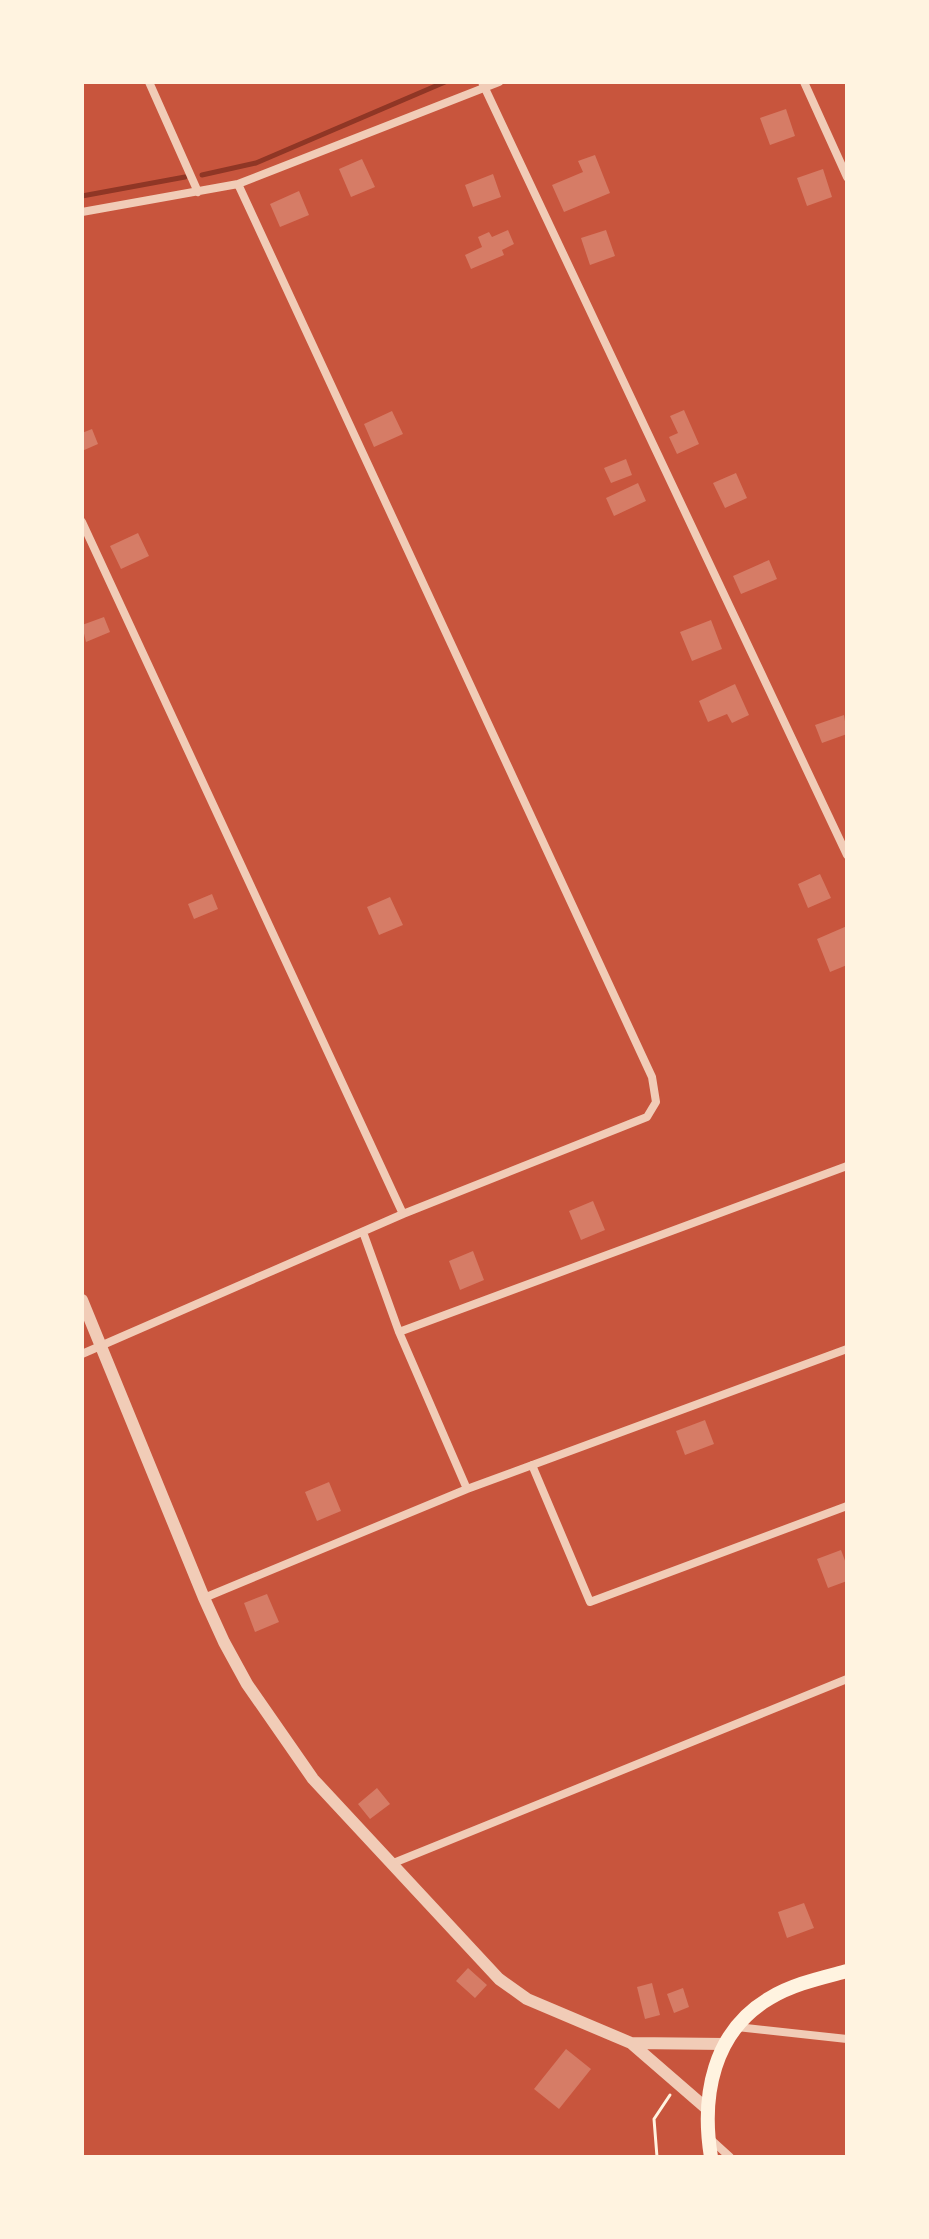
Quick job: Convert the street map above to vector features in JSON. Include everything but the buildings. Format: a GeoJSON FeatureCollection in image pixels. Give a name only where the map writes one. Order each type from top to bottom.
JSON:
{"type":"FeatureCollection","features":[{"type":"Feature","properties":{"kind":"main road"},"geometry":{"type":"LineString","coordinates":[[711,2157],[706,2108],[715,2070],[725,2044],[737,2027],[771,1997],[847,1971]]}},
{"type":"Feature","properties":{"kind":"street"},"geometry":{"type":"LineString","coordinates":[[149,82],[198,192]]}},
{"type":"Feature","properties":{"kind":"street"},"geometry":{"type":"LineString","coordinates":[[82,212],[238,184],[483,85],[499,82]]}},
{"type":"Feature","properties":{"kind":"street"},"geometry":{"type":"LineString","coordinates":[[804,82],[844,162],[847,177]]}},
{"type":"Feature","properties":{"kind":"street"},"geometry":{"type":"LineString","coordinates":[[483,85],[847,855]]}},
{"type":"Feature","properties":{"kind":"street"},"geometry":{"type":"LineString","coordinates":[[82,1354],[403,1214],[647,1117],[656,1102],[652,1077],[238,184]]}},
{"type":"Feature","properties":{"kind":"street"},"geometry":{"type":"LineString","coordinates":[[82,522],[403,1214]]}},
{"type":"Feature","properties":{"kind":"street"},"geometry":{"type":"LineString","coordinates":[[399,1332],[847,1166]]}},
{"type":"Feature","properties":{"kind":"street"},"geometry":{"type":"LineString","coordinates":[[363,1232],[399,1332],[467,1489]]}},
{"type":"Feature","properties":{"kind":"street"},"geometry":{"type":"LineString","coordinates":[[82,1300],[204,1598],[235,1665],[282,1739],[313,1779],[488,1970],[535,2003],[631,2043],[706,2108]]}},
{"type":"Feature","properties":{"kind":"street"},"geometry":{"type":"LineString","coordinates":[[204,1598],[467,1489],[847,1349]]}},
{"type":"Feature","properties":{"kind":"street"},"geometry":{"type":"LineString","coordinates":[[532,1465],[590,1602],[847,1506]]}},
{"type":"Feature","properties":{"kind":"street"},"geometry":{"type":"LineString","coordinates":[[391,1865],[847,1679]]}},
{"type":"Feature","properties":{"kind":"street"},"geometry":{"type":"LineString","coordinates":[[737,2027],[847,2039]]}},
{"type":"Feature","properties":{"kind":"street"},"geometry":{"type":"LineString","coordinates":[[631,2043],[725,2044]]}},
{"type":"Feature","properties":{"kind":"street"},"geometry":{"type":"LineString","coordinates":[[708,2137],[730,2157]]}},
{"type":"Feature","properties":{"kind":"path"},"geometry":{"type":"LineString","coordinates":[[657,2157],[654,2119],[679,2084]]}},
{"type":"Feature","properties":{"kind":"waterway"},"geometry":{"type":"LineString","coordinates":[[202,175],[256,163],[445,82]]}},
{"type":"Feature","properties":{"kind":"waterway"},"geometry":{"type":"LineString","coordinates":[[82,196],[185,177]]}}]}
